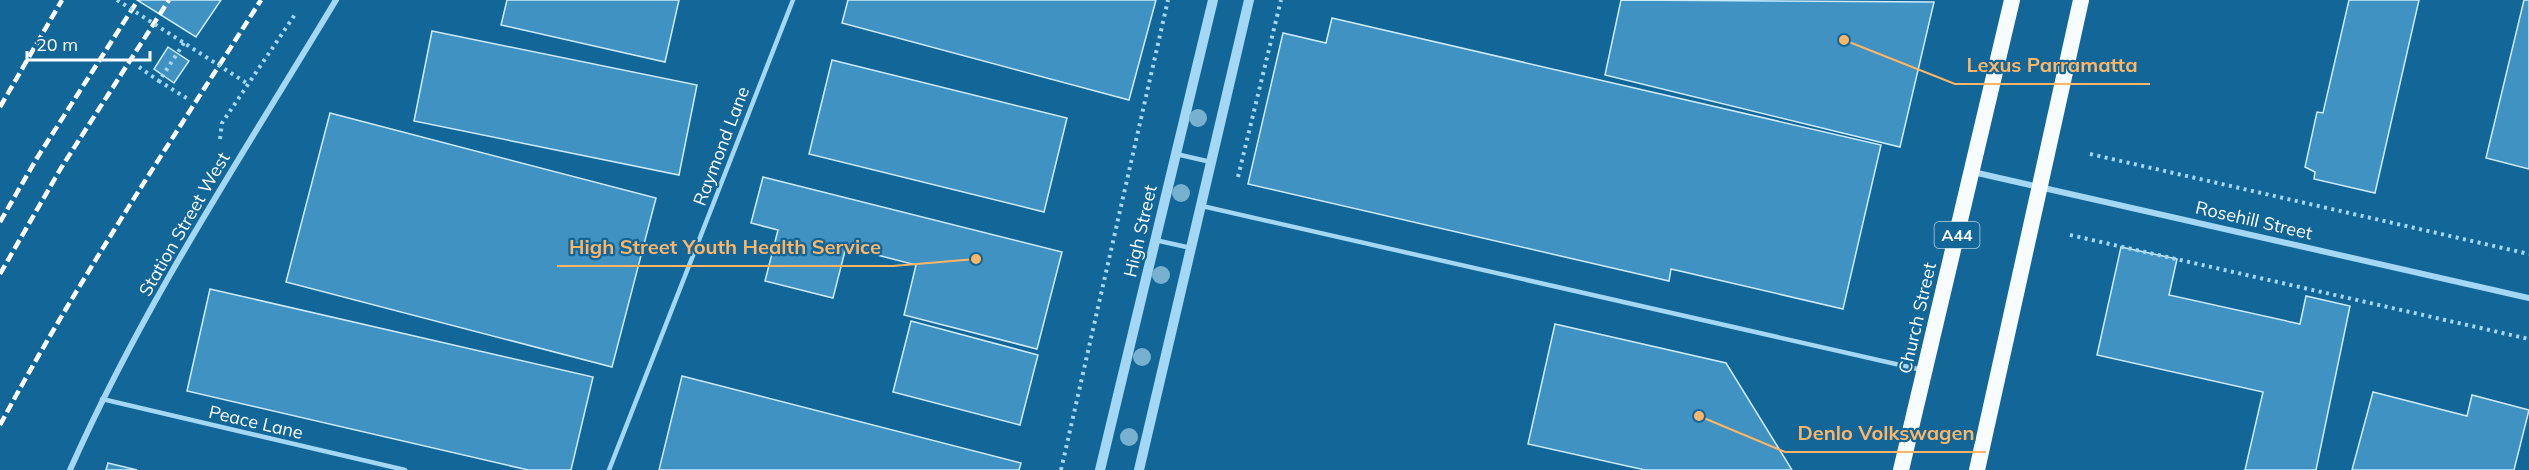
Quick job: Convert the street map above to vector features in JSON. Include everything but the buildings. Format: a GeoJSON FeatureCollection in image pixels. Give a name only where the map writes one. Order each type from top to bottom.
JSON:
{"type":"FeatureCollection","features":[{"type":"Feature","properties":{"kind":"highway","name":"Church Street"},"geometry":{"type":"LineString","coordinates":[[1901,470],[2012,0]]}},
{"type":"Feature","properties":{"kind":"highway"},"geometry":{"type":"LineString","coordinates":[[1977,470],[2081,0]]}},
{"type":"Feature","properties":{"kind":"street","name":"Station Street West"},"geometry":{"type":"LineString","coordinates":[[70,470],[122,360],[231,173],[336,0]]}},
{"type":"Feature","properties":{"kind":"street","name":"High Street"},"geometry":{"type":"LineString","coordinates":[[1100,470],[1213,0]]}},
{"type":"Feature","properties":{"kind":"street"},"geometry":{"type":"LineString","coordinates":[[1138,470],[1249,0]]}},
{"type":"Feature","properties":{"kind":"street","name":"Rosehill Street"},"geometry":{"type":"LineString","coordinates":[[1972,171],[2038,188],[2529,298]]}},
{"type":"Feature","properties":{"kind":"lane","name":"Raymond Lane"},"geometry":{"type":"LineString","coordinates":[[609,470],[793,0]]}},
{"type":"Feature","properties":{"kind":"lane"},"geometry":{"type":"LineString","coordinates":[[1176,154],[1211,162]]}},
{"type":"Feature","properties":{"kind":"lane"},"geometry":{"type":"LineString","coordinates":[[1201,206],[1924,371]]}},
{"type":"Feature","properties":{"kind":"lane"},"geometry":{"type":"LineString","coordinates":[[1155,240],[1191,248]]}},
{"type":"Feature","properties":{"kind":"lane","name":"Peace Lane"},"geometry":{"type":"LineString","coordinates":[[102,399],[405,470]]}},
{"type":"Feature","properties":{"kind":"path"},"geometry":{"type":"LineString","coordinates":[[117,0],[248,84]]}},
{"type":"Feature","properties":{"kind":"path","name":"High Street"},"geometry":{"type":"LineString","coordinates":[[1061,470],[1168,0]]}},
{"type":"Feature","properties":{"kind":"path"},"geometry":{"type":"LineString","coordinates":[[222,123],[298,9]]}},
{"type":"Feature","properties":{"kind":"path"},"geometry":{"type":"LineString","coordinates":[[159,81],[184,43]]}},
{"type":"Feature","properties":{"kind":"path"},"geometry":{"type":"LineString","coordinates":[[139,67],[188,99]]}},
{"type":"Feature","properties":{"kind":"path"},"geometry":{"type":"LineString","coordinates":[[2090,154],[2529,254]]}},
{"type":"Feature","properties":{"kind":"path"},"geometry":{"type":"LineString","coordinates":[[2070,235],[2529,339]]}},
{"type":"Feature","properties":{"kind":"railway"},"geometry":{"type":"LineString","coordinates":[[0,107],[62,0]]}},
{"type":"Feature","properties":{"kind":"railway"},"geometry":{"type":"LineString","coordinates":[[0,222],[37,158],[138,0]]}},
{"type":"Feature","properties":{"kind":"railway"},"geometry":{"type":"LineString","coordinates":[[0,274],[61,168],[169,0]]}},
{"type":"Feature","properties":{"kind":"railway"},"geometry":{"type":"LineString","coordinates":[[0,425],[94,263],[261,0]]}},
{"type":"Feature","properties":{"kind":"place","name":"Lexus Parramatta"},"geometry":{"type":"Point","coordinates":[1844,40]}},
{"type":"Feature","properties":{"kind":"place","name":"High Street Youth Health Service"},"geometry":{"type":"Point","coordinates":[976,259]}},
{"type":"Feature","properties":{"kind":"place","name":"Denlo Volkswagen"},"geometry":{"type":"Point","coordinates":[1699,416]}}]}
